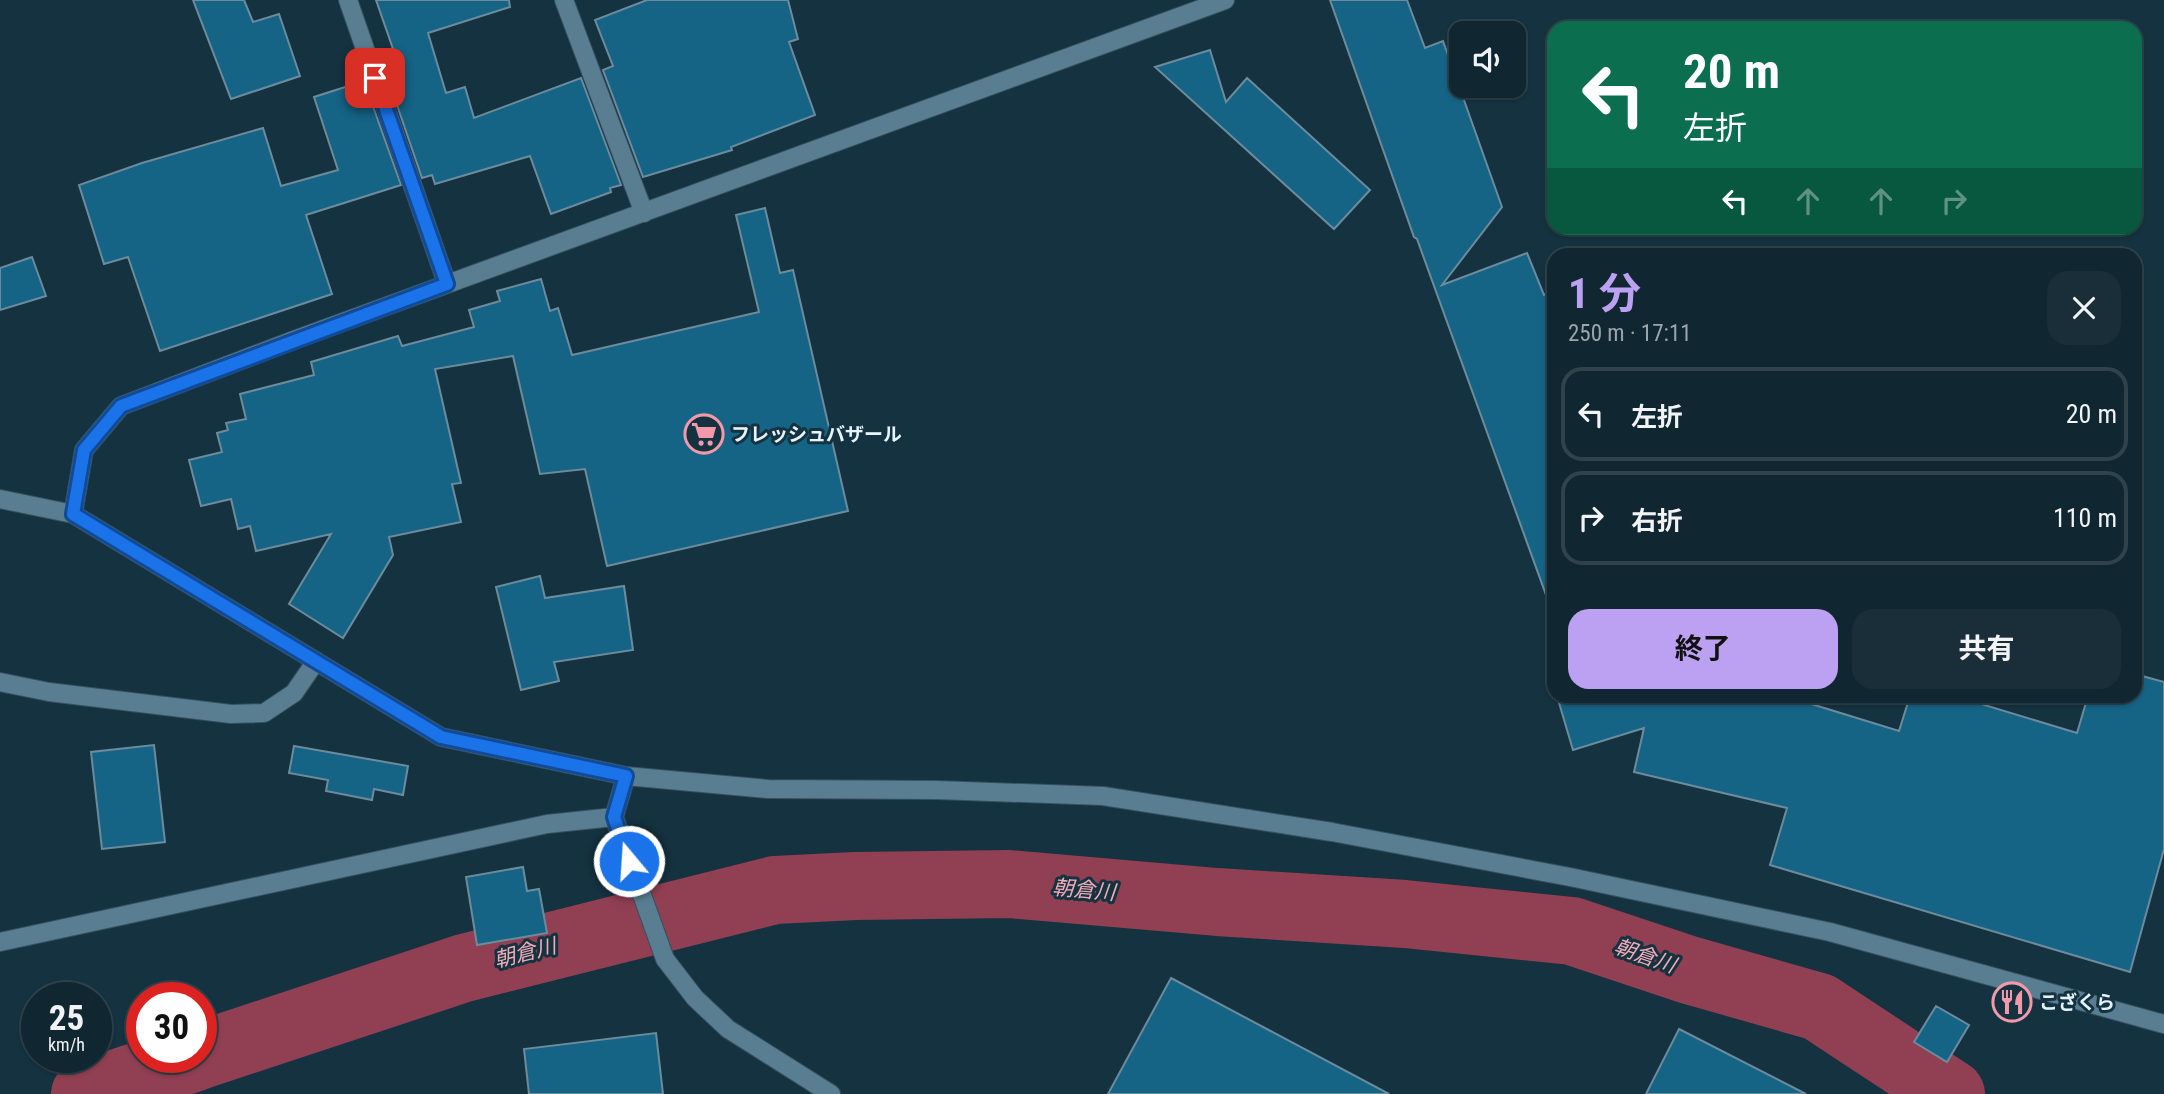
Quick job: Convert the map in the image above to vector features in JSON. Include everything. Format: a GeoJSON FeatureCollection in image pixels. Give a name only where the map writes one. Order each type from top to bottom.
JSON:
{"type":"FeatureCollection","features":[{"type":"Feature","properties":{"kind":"street"},"geometry":{"type":"LineString","coordinates":[[348,0],[447,284]]}},
{"type":"Feature","properties":{"kind":"street"},"geometry":{"type":"LineString","coordinates":[[564,0],[644,213]]}},
{"type":"Feature","properties":{"kind":"street"},"geometry":{"type":"LineString","coordinates":[[73,514],[84,450],[121,406],[1225,0]]}},
{"type":"Feature","properties":{"kind":"street"},"geometry":{"type":"LineString","coordinates":[[0,499],[73,514],[441,737],[626,776],[768,789],[937,790],[1103,796],[1318,830],[1570,877],[1830,932],[2164,1024]]}},
{"type":"Feature","properties":{"kind":"street"},"geometry":{"type":"LineString","coordinates":[[0,682],[49,692],[231,715],[264,713],[294,693],[316,662]]}},
{"type":"Feature","properties":{"kind":"street"},"geometry":{"type":"LineString","coordinates":[[626,776],[614,817],[665,959],[695,998],[728,1030],[831,1094]]}},
{"type":"Feature","properties":{"kind":"street"},"geometry":{"type":"LineString","coordinates":[[0,942],[547,824],[614,817]]}},
{"type":"Feature","properties":{"kind":"building"},"geometry":{"type":"Polygon","coordinates":[[[193,0],[244,0],[253,22],[279,14],[300,76],[231,99],[193,0]]]}},
{"type":"Feature","properties":{"kind":"building"},"geometry":{"type":"Polygon","coordinates":[[[376,0],[509,0],[510,7],[428,33],[446,93],[465,87],[474,118],[581,78],[621,185],[610,188],[611,192],[551,214],[530,156],[435,184],[432,175],[422,178],[386,73],[400,69],[376,0]]]}},
{"type":"Feature","properties":{"kind":"building"},"geometry":{"type":"Polygon","coordinates":[[[647,0],[788,0],[798,39],[789,42],[815,115],[731,147],[732,150],[643,177],[603,70],[613,66],[595,20],[647,0]]]}},
{"type":"Feature","properties":{"kind":"building"},"geometry":{"type":"Polygon","coordinates":[[[1330,0],[1407,0],[1425,48],[1443,41],[1449,58],[1449,98],[1463,98],[1502,207],[1442,285],[1527,253],[1544,295],[1547,294],[1547,598],[1417,239],[1414,237],[1330,0]]]}},
{"type":"Feature","properties":{"kind":"building"},"geometry":{"type":"Polygon","coordinates":[[[1210,50],[1226,102],[1247,78],[1370,190],[1334,229],[1155,67],[1210,50]]]}},
{"type":"Feature","properties":{"kind":"building"},"geometry":{"type":"Polygon","coordinates":[[[364,81],[401,185],[306,215],[332,294],[160,351],[128,257],[104,264],[79,185],[142,163],[263,128],[281,186],[338,170],[314,97],[364,81]]]}},
{"type":"Feature","properties":{"kind":"building"},"geometry":{"type":"Polygon","coordinates":[[[765,208],[780,273],[793,270],[848,511],[607,566],[585,469],[540,474],[513,356],[435,369],[461,483],[452,484],[461,522],[389,537],[393,555],[343,638],[289,604],[331,534],[256,551],[250,526],[238,529],[231,499],[201,506],[189,460],[222,452],[217,433],[228,430],[226,423],[246,419],[240,394],[314,375],[311,362],[398,336],[402,346],[474,327],[469,310],[500,301],[497,291],[541,279],[550,311],[558,308],[572,355],[759,312],[736,215],[765,208]]]}},
{"type":"Feature","properties":{"kind":"building"},"geometry":{"type":"Polygon","coordinates":[[[32,257],[46,296],[0,310],[0,268],[32,257]]]}},
{"type":"Feature","properties":{"kind":"building"},"geometry":{"type":"Polygon","coordinates":[[[540,576],[545,598],[624,586],[633,650],[554,662],[559,681],[521,690],[496,587],[540,576]]]}},
{"type":"Feature","properties":{"kind":"building"},"geometry":{"type":"Polygon","coordinates":[[[2142,676],[2164,682],[2164,849],[2130,972],[1770,865],[1787,808],[1634,772],[1644,728],[1573,750],[1559,703],[1808,703],[1899,731],[1908,703],[1978,703],[2077,733],[2086,703],[2142,703],[2142,676]]]}},
{"type":"Feature","properties":{"kind":"building"},"geometry":{"type":"Polygon","coordinates":[[[154,745],[165,842],[102,849],[91,752],[154,745]]]}},
{"type":"Feature","properties":{"kind":"building"},"geometry":{"type":"Polygon","coordinates":[[[294,746],[408,766],[403,795],[374,789],[372,800],[326,791],[328,780],[289,773],[294,746]]]}},
{"type":"Feature","properties":{"kind":"building"},"geometry":{"type":"Polygon","coordinates":[[[523,867],[527,891],[539,889],[547,933],[477,945],[466,877],[523,867]]]}},
{"type":"Feature","properties":{"kind":"building"},"geometry":{"type":"Polygon","coordinates":[[[1171,978],[1389,1094],[1108,1094],[1171,978]]]}},
{"type":"Feature","properties":{"kind":"building"},"geometry":{"type":"Polygon","coordinates":[[[1936,1006],[1969,1025],[1947,1062],[1914,1042],[1936,1006]]]}},
{"type":"Feature","properties":{"kind":"building"},"geometry":{"type":"Polygon","coordinates":[[[1679,1029],[1806,1094],[1646,1094],[1679,1029]]]}},
{"type":"Feature","properties":{"kind":"building"},"geometry":{"type":"Polygon","coordinates":[[[656,1033],[663,1094],[529,1094],[524,1049],[656,1033]]]}},
{"type":"Feature","properties":{"kind":"waterway","name":"朝倉川"},"geometry":{"type":"LineString","coordinates":[[217,1050],[464,968],[775,890],[1009,884],[1217,902],[1405,914],[1572,931],[1689,970],[1819,1007],[1951,1094]]}},
{"type":"Feature","properties":{"kind":"waterway","name":"朝倉川"},"geometry":{"type":"LineString","coordinates":[[85,1094],[148,1073]]}},
{"type":"Feature","properties":{"kind":"place","name":"フレッシュバザール"},"geometry":{"type":"Point","coordinates":[704,434]}},
{"type":"Feature","properties":{"kind":"place","name":"こざくら"},"geometry":{"type":"Point","coordinates":[2012,1002]}},
{"type":"Feature","properties":{"kind":"route"},"geometry":{"type":"LineString","coordinates":[[375,78],[447,284],[121,406],[84,450],[73,514],[441,737],[626,776],[614,817],[629,861]]}}]}
